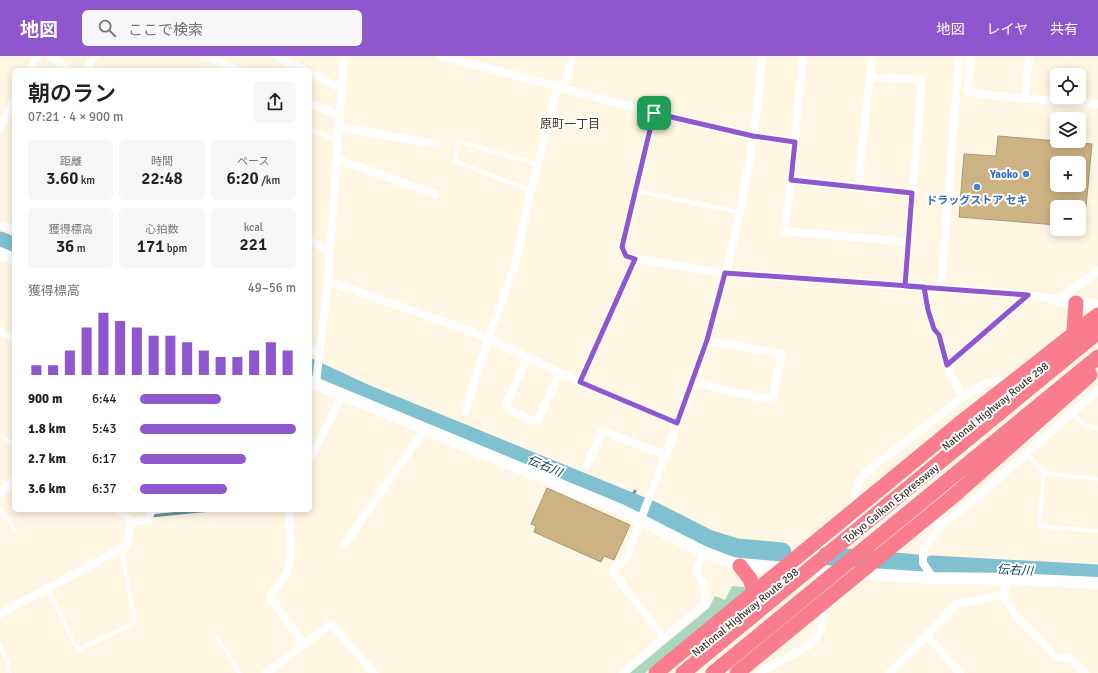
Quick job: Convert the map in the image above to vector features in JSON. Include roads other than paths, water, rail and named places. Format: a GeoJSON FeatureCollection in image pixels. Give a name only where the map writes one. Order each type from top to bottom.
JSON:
{"type":"FeatureCollection","features":[{"type":"Feature","properties":{"kind":"highway"},"geometry":{"type":"LineString","coordinates":[[1076,303],[1074,329],[1076,340]]}},
{"type":"Feature","properties":{"kind":"highway"},"geometry":{"type":"LineString","coordinates":[[656,673],[959,424],[1098,315]]}},
{"type":"Feature","properties":{"kind":"highway","name":"National Highway Route 298"},"geometry":{"type":"LineString","coordinates":[[670,673],[1098,322]]}},
{"type":"Feature","properties":{"kind":"highway","name":"Tokyo Gaikan Expressway"},"geometry":{"type":"LineString","coordinates":[[683,673],[1098,332]]}},
{"type":"Feature","properties":{"kind":"highway","name":"Tokyo Gaikan Expressway"},"geometry":{"type":"LineString","coordinates":[[712,673],[1098,357]]}},
{"type":"Feature","properties":{"kind":"highway"},"geometry":{"type":"LineString","coordinates":[[726,673],[1098,367]]}},
{"type":"Feature","properties":{"kind":"highway"},"geometry":{"type":"LineString","coordinates":[[737,673],[957,493],[1068,396],[1098,367]]}},
{"type":"Feature","properties":{"kind":"highway"},"geometry":{"type":"LineString","coordinates":[[740,566],[750,579],[758,601]]}},
{"type":"Feature","properties":{"kind":"street"},"geometry":{"type":"LineString","coordinates":[[31,68],[37,56]]}},
{"type":"Feature","properties":{"kind":"street"},"geometry":{"type":"LineString","coordinates":[[51,56],[66,68]]}},
{"type":"Feature","properties":{"kind":"street"},"geometry":{"type":"LineString","coordinates":[[88,68],[94,56]]}},
{"type":"Feature","properties":{"kind":"street"},"geometry":{"type":"LineString","coordinates":[[206,56],[233,68]]}},
{"type":"Feature","properties":{"kind":"street"},"geometry":{"type":"LineString","coordinates":[[276,56],[300,68]]}},
{"type":"Feature","properties":{"kind":"street"},"geometry":{"type":"LineString","coordinates":[[344,56],[328,281],[320,356],[314,381],[425,429],[642,516],[704,552],[740,566],[933,578],[1011,579],[1098,583]]}},
{"type":"Feature","properties":{"kind":"street"},"geometry":{"type":"LineString","coordinates":[[441,56],[654,113],[753,136],[795,142]]}},
{"type":"Feature","properties":{"kind":"street"},"geometry":{"type":"LineString","coordinates":[[466,412],[488,340],[515,265],[531,191],[539,166],[557,91],[566,81],[573,56]]}},
{"type":"Feature","properties":{"kind":"street"},"geometry":{"type":"LineString","coordinates":[[664,638],[612,571],[628,555],[707,340],[725,273],[739,212],[758,104],[762,56]]}},
{"type":"Feature","properties":{"kind":"street"},"geometry":{"type":"LineString","coordinates":[[803,56],[791,180],[784,231],[908,242]]}},
{"type":"Feature","properties":{"kind":"street"},"geometry":{"type":"LineString","coordinates":[[858,187],[872,56]]}},
{"type":"Feature","properties":{"kind":"street"},"geometry":{"type":"LineString","coordinates":[[971,56],[968,90],[985,95],[1098,104]]}},
{"type":"Feature","properties":{"kind":"street"},"geometry":{"type":"LineString","coordinates":[[1025,97],[1028,56]]}},
{"type":"Feature","properties":{"kind":"street"},"geometry":{"type":"LineString","coordinates":[[941,288],[959,57]]}},
{"type":"Feature","properties":{"kind":"street"},"geometry":{"type":"LineString","coordinates":[[312,74],[342,89]]}},
{"type":"Feature","properties":{"kind":"street"},"geometry":{"type":"LineString","coordinates":[[870,77],[922,80],[905,286]]}},
{"type":"Feature","properties":{"kind":"street"},"geometry":{"type":"LineString","coordinates":[[312,104],[340,116]]}},
{"type":"Feature","properties":{"kind":"street"},"geometry":{"type":"LineString","coordinates":[[0,129],[12,106]]}},
{"type":"Feature","properties":{"kind":"street"},"geometry":{"type":"LineString","coordinates":[[654,113],[622,247],[626,256],[635,259],[725,273],[1028,295],[1098,306]]}},
{"type":"Feature","properties":{"kind":"street"},"geometry":{"type":"LineString","coordinates":[[339,127],[436,144]]}},
{"type":"Feature","properties":{"kind":"street"},"geometry":{"type":"LineString","coordinates":[[337,159],[435,194]]}},
{"type":"Feature","properties":{"kind":"street"},"geometry":{"type":"LineString","coordinates":[[791,180],[912,193]]}},
{"type":"Feature","properties":{"kind":"street"},"geometry":{"type":"LineString","coordinates":[[0,224],[12,229]]}},
{"type":"Feature","properties":{"kind":"street"},"geometry":{"type":"LineString","coordinates":[[312,242],[330,251]]}},
{"type":"Feature","properties":{"kind":"street"},"geometry":{"type":"LineString","coordinates":[[0,253],[12,258]]}},
{"type":"Feature","properties":{"kind":"street"},"geometry":{"type":"LineString","coordinates":[[580,382],[635,259]]}},
{"type":"Feature","properties":{"kind":"street"},"geometry":{"type":"LineString","coordinates":[[1058,300],[1098,271]]}},
{"type":"Feature","properties":{"kind":"street"},"geometry":{"type":"LineString","coordinates":[[328,281],[476,333],[488,340],[580,382],[677,423]]}},
{"type":"Feature","properties":{"kind":"street"},"geometry":{"type":"LineString","coordinates":[[924,287],[928,310],[934,329],[939,335],[950,375],[964,396]]}},
{"type":"Feature","properties":{"kind":"street"},"geometry":{"type":"LineString","coordinates":[[947,365],[1028,295]]}},
{"type":"Feature","properties":{"kind":"street"},"geometry":{"type":"LineString","coordinates":[[0,331],[12,338]]}},
{"type":"Feature","properties":{"kind":"street"},"geometry":{"type":"LineString","coordinates":[[693,380],[716,388],[772,400],[782,354],[707,340]]}},
{"type":"Feature","properties":{"kind":"street"},"geometry":{"type":"LineString","coordinates":[[312,350],[320,356]]}},
{"type":"Feature","properties":{"kind":"street"},"geometry":{"type":"LineString","coordinates":[[527,358],[506,405],[508,409],[533,421],[538,419],[560,373]]}},
{"type":"Feature","properties":{"kind":"street"},"geometry":{"type":"LineString","coordinates":[[854,521],[857,485],[865,473],[964,396],[985,384],[1000,380],[1026,382]]}},
{"type":"Feature","properties":{"kind":"street"},"geometry":{"type":"LineString","coordinates":[[933,578],[923,563],[923,551],[942,524],[966,507],[1098,390]]}},
{"type":"Feature","properties":{"kind":"street"},"geometry":{"type":"LineString","coordinates":[[312,456],[342,394]]}},
{"type":"Feature","properties":{"kind":"street"},"geometry":{"type":"LineString","coordinates":[[345,544],[425,429]]}},
{"type":"Feature","properties":{"kind":"street"},"geometry":{"type":"LineString","coordinates":[[587,465],[602,431],[666,455]]}},
{"type":"Feature","properties":{"kind":"street"},"geometry":{"type":"LineString","coordinates":[[0,493],[12,482]]}},
{"type":"Feature","properties":{"kind":"street"},"geometry":{"type":"LineString","coordinates":[[122,512],[132,522]]}},
{"type":"Feature","properties":{"kind":"street"},"geometry":{"type":"LineString","coordinates":[[132,522],[149,519],[151,512]]}},
{"type":"Feature","properties":{"kind":"street"},"geometry":{"type":"LineString","coordinates":[[289,512],[291,555],[287,573],[270,597],[304,645]]}},
{"type":"Feature","properties":{"kind":"street"},"geometry":{"type":"LineString","coordinates":[[914,519],[942,524]]}},
{"type":"Feature","properties":{"kind":"street"},"geometry":{"type":"LineString","coordinates":[[0,614],[122,549],[126,546],[132,522]]}},
{"type":"Feature","properties":{"kind":"street"},"geometry":{"type":"LineString","coordinates":[[622,673],[706,603],[707,594],[701,578],[696,571],[704,552]]}},
{"type":"Feature","properties":{"kind":"street"},"geometry":{"type":"LineString","coordinates":[[1003,595],[1011,579]]}},
{"type":"Feature","properties":{"kind":"street"},"geometry":{"type":"LineString","coordinates":[[890,673],[957,604],[1003,595]]}},
{"type":"Feature","properties":{"kind":"street"},"geometry":{"type":"LineString","coordinates":[[1003,595],[1016,616],[1056,657],[1070,659],[1085,673]]}},
{"type":"Feature","properties":{"kind":"street"},"geometry":{"type":"LineString","coordinates":[[760,673],[767,667],[801,652],[816,639],[820,630],[822,617],[822,612],[817,599]]}},
{"type":"Feature","properties":{"kind":"street"},"geometry":{"type":"LineString","coordinates":[[266,673],[275,670],[331,624],[374,673]]}},
{"type":"Feature","properties":{"kind":"street"},"geometry":{"type":"LineString","coordinates":[[927,635],[960,673]]}},
{"type":"Feature","properties":{"kind":"lane"},"geometry":{"type":"LineString","coordinates":[[312,131],[338,140]]}},
{"type":"Feature","properties":{"kind":"lane"},"geometry":{"type":"LineString","coordinates":[[531,191],[455,162],[459,141],[539,166]]}},
{"type":"Feature","properties":{"kind":"lane"},"geometry":{"type":"LineString","coordinates":[[636,190],[739,212]]}},
{"type":"Feature","properties":{"kind":"lane"},"geometry":{"type":"LineString","coordinates":[[1072,412],[1084,425],[1098,428]]}},
{"type":"Feature","properties":{"kind":"lane"},"geometry":{"type":"LineString","coordinates":[[0,434],[12,444]]}},
{"type":"Feature","properties":{"kind":"lane"},"geometry":{"type":"LineString","coordinates":[[1026,453],[1044,473],[1098,479]]}},
{"type":"Feature","properties":{"kind":"lane"},"geometry":{"type":"LineString","coordinates":[[1044,473],[1039,526],[1098,531]]}},
{"type":"Feature","properties":{"kind":"lane"},"geometry":{"type":"LineString","coordinates":[[0,508],[15,531]]}},
{"type":"Feature","properties":{"kind":"lane"},"geometry":{"type":"LineString","coordinates":[[48,589],[77,650],[135,623],[122,549]]}},
{"type":"Feature","properties":{"kind":"lane"},"geometry":{"type":"LineString","coordinates":[[218,639],[240,673]]}},
{"type":"Feature","properties":{"kind":"lane"},"geometry":{"type":"LineString","coordinates":[[0,646],[8,663],[10,673]]}},
{"type":"Feature","properties":{"kind":"waterway","name":"伝右川"},"geometry":{"type":"LineString","coordinates":[[0,241],[12,246]]}},
{"type":"Feature","properties":{"kind":"waterway","name":"伝右川"},"geometry":{"type":"LineString","coordinates":[[312,369],[366,394],[653,511],[708,539],[737,548],[782,552]]}},
{"type":"Feature","properties":{"kind":"waterway"},"geometry":{"type":"LineString","coordinates":[[630,501],[635,491]]}},
{"type":"Feature","properties":{"kind":"waterway"},"geometry":{"type":"LineString","coordinates":[[151,516],[190,512]]}},
{"type":"Feature","properties":{"kind":"waterway","name":"伝右川"},"geometry":{"type":"LineString","coordinates":[[827,556],[856,559]]}},
{"type":"Feature","properties":{"kind":"waterway","name":"伝右川"},"geometry":{"type":"LineString","coordinates":[[873,560],[917,564]]}},
{"type":"Feature","properties":{"kind":"waterway","name":"伝右川"},"geometry":{"type":"LineString","coordinates":[[932,565],[1098,574]]}},
{"type":"Feature","properties":{"kind":"place","name":"Yaoko"},"geometry":{"type":"Point","coordinates":[1026,174]}},
{"type":"Feature","properties":{"kind":"place","name":"ドラッグストア セキ"},"geometry":{"type":"Point","coordinates":[977,187]}},
{"type":"Feature","properties":{"kind":"district","name":"原町一丁目"},"geometry":{"type":"Point","coordinates":[570,124]}}]}
